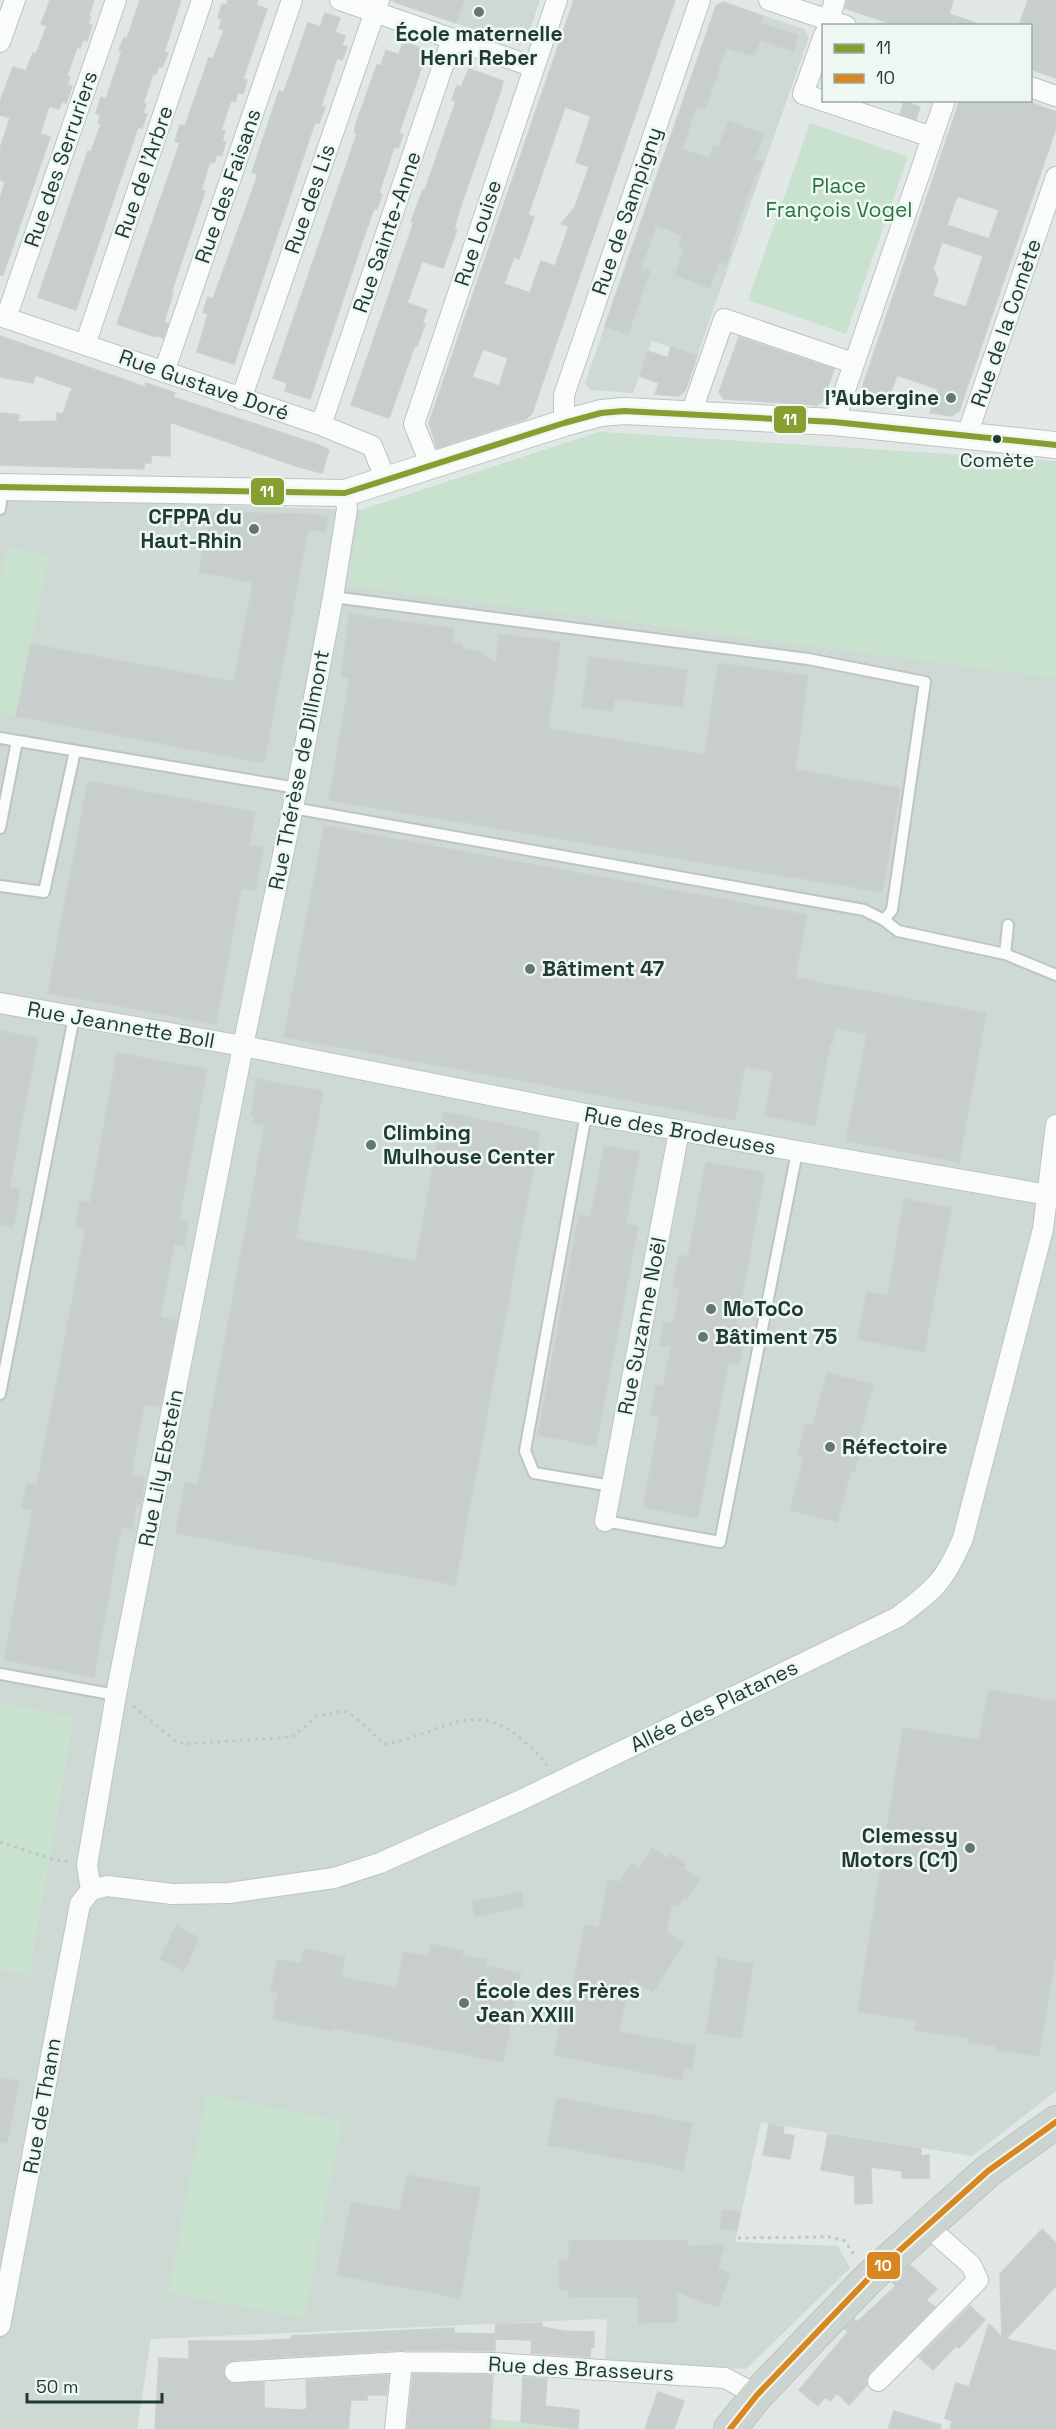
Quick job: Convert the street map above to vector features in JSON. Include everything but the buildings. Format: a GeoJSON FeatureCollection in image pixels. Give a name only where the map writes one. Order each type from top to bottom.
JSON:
{"type":"FeatureCollection","features":[{"type":"Feature","properties":{"kind":"main road"},"geometry":{"type":"LineString","coordinates":[[730,2429],[757,2395],[869,2278],[988,2171],[1056,2122]]}},
{"type":"Feature","properties":{"kind":"street"},"geometry":{"type":"LineString","coordinates":[[0,42],[15,0]]}},
{"type":"Feature","properties":{"kind":"street","name":"Rue des Serruriers"},"geometry":{"type":"LineString","coordinates":[[3,317],[116,0]]}},
{"type":"Feature","properties":{"kind":"street","name":"Rue de l'Arbre"},"geometry":{"type":"LineString","coordinates":[[86,345],[202,0]]}},
{"type":"Feature","properties":{"kind":"street","name":"Rue des Faisans"},"geometry":{"type":"LineString","coordinates":[[164,372],[292,0]]}},
{"type":"Feature","properties":{"kind":"street"},"geometry":{"type":"LineString","coordinates":[[340,0],[377,6],[452,39],[534,67]]}},
{"type":"Feature","properties":{"kind":"street","name":"Rue Louise"},"geometry":{"type":"LineString","coordinates":[[431,466],[414,424],[557,0]]}},
{"type":"Feature","properties":{"kind":"street","name":"Rue de Sampigny"},"geometry":{"type":"LineString","coordinates":[[564,423],[564,395],[700,0]]}},
{"type":"Feature","properties":{"kind":"street"},"geometry":{"type":"LineString","coordinates":[[769,0],[826,24]]}},
{"type":"Feature","properties":{"kind":"street"},"geometry":{"type":"LineString","coordinates":[[831,24],[835,0]]}},
{"type":"Feature","properties":{"kind":"street","name":"Rue des Lis"},"geometry":{"type":"LineString","coordinates":[[241,399],[377,6]]}},
{"type":"Feature","properties":{"kind":"street","name":"Rue Sainte-Anne"},"geometry":{"type":"LineString","coordinates":[[321,425],[452,39]]}},
{"type":"Feature","properties":{"kind":"street"},"geometry":{"type":"LineString","coordinates":[[822,48],[803,94],[822,100]]}},
{"type":"Feature","properties":{"kind":"street"},"geometry":{"type":"LineString","coordinates":[[1032,88],[1056,96]]}},
{"type":"Feature","properties":{"kind":"street"},"geometry":{"type":"LineString","coordinates":[[827,102],[932,137]]}},
{"type":"Feature","properties":{"kind":"street"},"geometry":{"type":"LineString","coordinates":[[834,422],[944,102]]}},
{"type":"Feature","properties":{"kind":"street","name":"Rue de la Comète"},"geometry":{"type":"LineString","coordinates":[[967,435],[1056,177]]}},
{"type":"Feature","properties":{"kind":"street","name":"Rue Gustave Doré"},"geometry":{"type":"LineString","coordinates":[[3,317],[321,425],[372,446],[386,480]]}},
{"type":"Feature","properties":{"kind":"street"},"geometry":{"type":"LineString","coordinates":[[695,413],[695,402],[724,319],[853,363]]}},
{"type":"Feature","properties":{"kind":"street"},"geometry":{"type":"LineString","coordinates":[[1,494],[345,493],[564,423],[601,413],[624,411],[834,422],[1056,445]]}},
{"type":"Feature","properties":{"kind":"street","name":"Rue Thérèse de Dillmont"},"geometry":{"type":"LineString","coordinates":[[243,1046],[293,808],[333,597],[346,509],[345,493]]}},
{"type":"Feature","properties":{"kind":"street","name":"Rue Jeannette Boll"},"geometry":{"type":"LineString","coordinates":[[0,1003],[243,1046]]}},
{"type":"Feature","properties":{"kind":"street","name":"Rue des Brodeuses"},"geometry":{"type":"LineString","coordinates":[[243,1046],[586,1114],[1048,1195]]}},
{"type":"Feature","properties":{"kind":"street","name":"Rue Lily Ebstein"},"geometry":{"type":"LineString","coordinates":[[91,1890],[87,1865],[116,1695],[243,1046]]}},
{"type":"Feature","properties":{"kind":"street","name":"Allée des Platanes"},"geometry":{"type":"LineString","coordinates":[[91,1890],[107,1886],[172,1894],[229,1893],[334,1878],[380,1863],[556,1783],[898,1617],[931,1593],[949,1569],[963,1538],[1043,1229],[1056,1125]]}},
{"type":"Feature","properties":{"kind":"street","name":"Rue Suzanne Noël"},"geometry":{"type":"LineString","coordinates":[[605,1521],[680,1131]]}},
{"type":"Feature","properties":{"kind":"street","name":"Rue de Thann"},"geometry":{"type":"LineString","coordinates":[[0,2326],[80,1904],[91,1890]]}},
{"type":"Feature","properties":{"kind":"street"},"geometry":{"type":"LineString","coordinates":[[878,2381],[978,2280],[971,2265],[927,2226]]}},
{"type":"Feature","properties":{"kind":"street"},"geometry":{"type":"LineString","coordinates":[[395,2429],[402,2362]]}},
{"type":"Feature","properties":{"kind":"street","name":"Rue des Brasseurs"},"geometry":{"type":"LineString","coordinates":[[235,2372],[402,2362],[493,2363],[725,2378],[757,2395]]}},
{"type":"Feature","properties":{"kind":"lane"},"geometry":{"type":"LineString","coordinates":[[333,597],[808,659],[925,682],[892,910],[884,920]]}},
{"type":"Feature","properties":{"kind":"lane"},"geometry":{"type":"LineString","coordinates":[[0,738],[297,788]]}},
{"type":"Feature","properties":{"kind":"lane"},"geometry":{"type":"LineString","coordinates":[[0,828],[17,741]]}},
{"type":"Feature","properties":{"kind":"lane"},"geometry":{"type":"LineString","coordinates":[[0,886],[44,892],[75,751]]}},
{"type":"Feature","properties":{"kind":"lane"},"geometry":{"type":"LineString","coordinates":[[293,808],[864,910],[884,920],[898,931],[1005,954],[1056,975]]}},
{"type":"Feature","properties":{"kind":"lane"},"geometry":{"type":"LineString","coordinates":[[1005,954],[1008,925]]}},
{"type":"Feature","properties":{"kind":"lane"},"geometry":{"type":"LineString","coordinates":[[0,1394],[74,1017]]}},
{"type":"Feature","properties":{"kind":"lane"},"geometry":{"type":"LineString","coordinates":[[586,1114],[525,1451],[534,1473],[612,1486]]}},
{"type":"Feature","properties":{"kind":"lane"},"geometry":{"type":"LineString","coordinates":[[605,1521],[720,1542],[797,1152]]}},
{"type":"Feature","properties":{"kind":"lane"},"geometry":{"type":"LineString","coordinates":[[0,1674],[116,1695]]}},
{"type":"Feature","properties":{"kind":"path"},"geometry":{"type":"LineString","coordinates":[[116,1695],[174,1740],[184,1744],[292,1737],[317,1716],[332,1711],[344,1711],[355,1717],[384,1744],[393,1744],[420,1736],[455,1721],[470,1718],[486,1720],[502,1725],[541,1754],[556,1783]]}},
{"type":"Feature","properties":{"kind":"path"},"geometry":{"type":"LineString","coordinates":[[0,1842],[55,1860],[87,1865]]}},
{"type":"Feature","properties":{"kind":"path"},"geometry":{"type":"LineString","coordinates":[[738,2238],[831,2237],[845,2241],[860,2268],[869,2278]]}},
{"type":"Feature","properties":{"kind":"shaded area","name":"École maternelle Henri Reber"},"geometry":{"type":"Polygon","coordinates":[[[388,0],[540,0],[526,41],[519,45],[388,0]]]}},
{"type":"Feature","properties":{"kind":"shaded area"},"geometry":{"type":"Polygon","coordinates":[[[723,2],[804,29],[809,37],[697,356],[652,341],[633,393],[590,390],[585,383],[716,6],[723,2]]]}},
{"type":"Feature","properties":{"kind":"shaded area"},"geometry":{"type":"Polygon","coordinates":[[[599,432],[1056,461],[1056,2091],[972,2156],[761,2122],[735,2242],[838,2246],[850,2268],[746,2369],[605,2362],[607,2320],[599,2319],[151,2339],[137,2429],[0,2429],[0,1969],[29,1974],[73,1717],[0,1704],[0,498],[361,510],[599,432]]]}},
{"type":"Feature","properties":{"kind":"green space","name":"Place François Vogel"},"geometry":{"type":"Polygon","coordinates":[[[810,123],[908,157],[846,334],[748,300],[810,123]]]}},
{"type":"Feature","properties":{"kind":"green space"},"geometry":{"type":"Polygon","coordinates":[[[599,432],[1056,462],[1056,678],[347,585],[361,510],[599,432]]]}},
{"type":"Feature","properties":{"kind":"green space"},"geometry":{"type":"Polygon","coordinates":[[[7,547],[49,556],[16,716],[0,713],[0,581],[7,547]]]}},
{"type":"Feature","properties":{"kind":"green space"},"geometry":{"type":"Polygon","coordinates":[[[0,1704],[73,1717],[29,1974],[0,1969],[0,1704]]]}},
{"type":"Feature","properties":{"kind":"green space"},"geometry":{"type":"Polygon","coordinates":[[[207,2095],[342,2121],[304,2318],[168,2293],[207,2095]]]}},
{"type":"Feature","properties":{"kind":"green space"},"geometry":{"type":"Polygon","coordinates":[[[462,2415],[572,2429],[458,2429],[462,2415]]]}},
{"type":"Feature","properties":{"kind":"transit line","name":"11"},"geometry":{"type":"LineString","coordinates":[[0,487],[345,493],[564,423],[601,413],[624,411],[834,422],[1056,445]]}},
{"type":"Feature","properties":{"kind":"transit line","name":"10"},"geometry":{"type":"LineString","coordinates":[[730,2429],[757,2395],[869,2278],[988,2171],[1056,2122]]}},
{"type":"Feature","properties":{"kind":"place","name":"École maternelle Henri Reber"},"geometry":{"type":"Point","coordinates":[479,12]}},
{"type":"Feature","properties":{"kind":"place","name":"l’Aubergine"},"geometry":{"type":"Point","coordinates":[951,398]}},
{"type":"Feature","properties":{"kind":"place","name":"Comète"},"geometry":{"type":"Point","coordinates":[997,439]}},
{"type":"Feature","properties":{"kind":"place","name":"CFPPA du Haut-Rhin"},"geometry":{"type":"Point","coordinates":[254,529]}},
{"type":"Feature","properties":{"kind":"place","name":"Bâtiment 47"},"geometry":{"type":"Point","coordinates":[530,969]}},
{"type":"Feature","properties":{"kind":"place","name":"Climbing Mulhouse Center"},"geometry":{"type":"Point","coordinates":[371,1145]}},
{"type":"Feature","properties":{"kind":"place","name":"MoToCo"},"geometry":{"type":"Point","coordinates":[711,1309]}},
{"type":"Feature","properties":{"kind":"place","name":"Bâtiment 75"},"geometry":{"type":"Point","coordinates":[703,1337]}},
{"type":"Feature","properties":{"kind":"place","name":"Réfectoire"},"geometry":{"type":"Point","coordinates":[830,1447]}},
{"type":"Feature","properties":{"kind":"place","name":"Clemessy Motors (C1)"},"geometry":{"type":"Point","coordinates":[970,1848]}},
{"type":"Feature","properties":{"kind":"place","name":"École des Frères Jean XXIII"},"geometry":{"type":"Point","coordinates":[464,2003]}}]}
